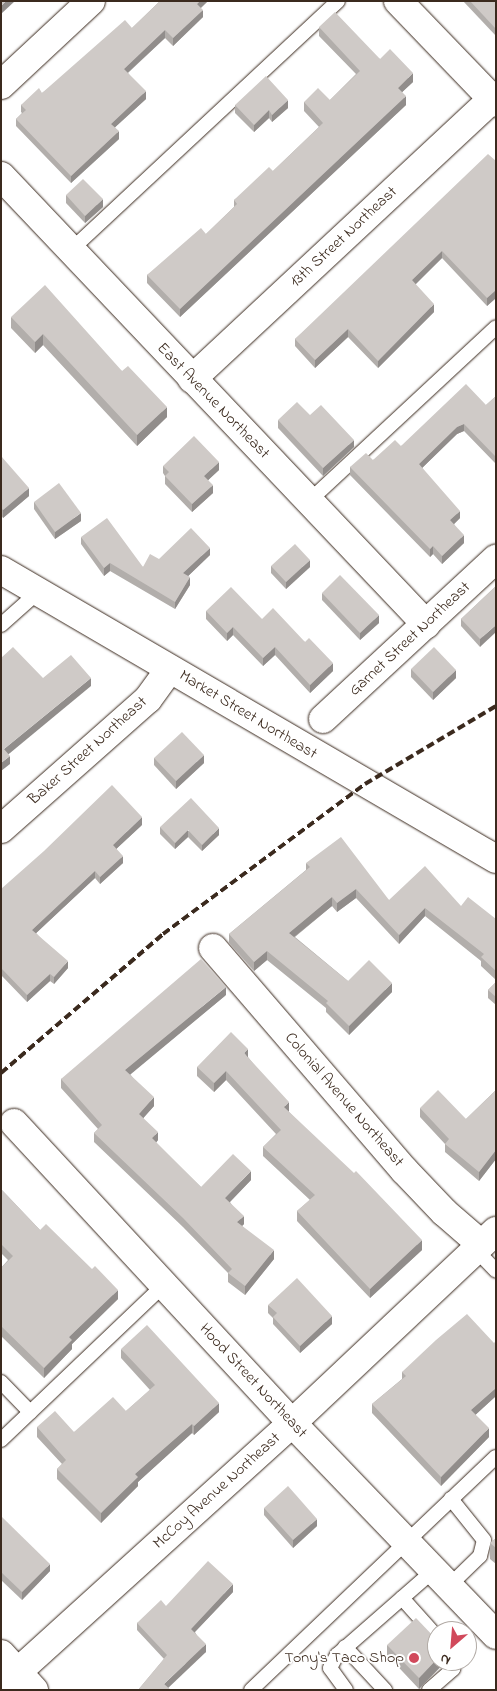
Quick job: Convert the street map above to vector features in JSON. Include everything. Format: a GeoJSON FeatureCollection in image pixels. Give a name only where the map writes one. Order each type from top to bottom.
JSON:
{"type":"FeatureCollection","features":[{"type":"Feature","properties":{"kind":"street"},"geometry":{"type":"LineString","coordinates":[[1,85],[91,1]]}},
{"type":"Feature","properties":{"kind":"street"},"geometry":{"type":"LineString","coordinates":[[398,1],[495,99]]}},
{"type":"Feature","properties":{"kind":"street","name":"13th Street Northeast"},"geometry":{"type":"LineString","coordinates":[[192,379],[495,99]]}},
{"type":"Feature","properties":{"kind":"street","name":"East Avenue Northeast"},"geometry":{"type":"LineString","coordinates":[[1,176],[426,624]]}},
{"type":"Feature","properties":{"kind":"street","name":"Garnet Street Northeast"},"geometry":{"type":"LineString","coordinates":[[323,719],[496,559]]}},
{"type":"Feature","properties":{"kind":"street","name":"Market Street Northeast"},"geometry":{"type":"LineString","coordinates":[[1,570],[496,859]]}},
{"type":"Feature","properties":{"kind":"street","name":"Baker Street Northeast"},"geometry":{"type":"LineString","coordinates":[[1,829],[148,699],[170,669]]}},
{"type":"Feature","properties":{"kind":"street","name":"Colonial Avenue Northeast"},"geometry":{"type":"LineString","coordinates":[[213,948],[404,1170],[444,1212],[484,1241]]}},
{"type":"Feature","properties":{"kind":"street","name":"Hood Street Northeast"},"geometry":{"type":"LineString","coordinates":[[14,1123],[292,1423],[496,1634]]}},
{"type":"Feature","properties":{"kind":"street","name":"McCoy Avenue Northeast"},"geometry":{"type":"LineString","coordinates":[[14,1676],[292,1423],[484,1241]]}},
{"type":"Feature","properties":{"kind":"lane"},"geometry":{"type":"LineString","coordinates":[[71,250],[338,1]]}},
{"type":"Feature","properties":{"kind":"lane"},"geometry":{"type":"LineString","coordinates":[[309,501],[496,327]]}},
{"type":"Feature","properties":{"kind":"lane"},"geometry":{"type":"LineString","coordinates":[[1,625],[38,592]]}},
{"type":"Feature","properties":{"kind":"lane"},"geometry":{"type":"LineString","coordinates":[[484,1241],[496,1271]]}},
{"type":"Feature","properties":{"kind":"lane"},"geometry":{"type":"LineString","coordinates":[[1,1440],[164,1285]]}},
{"type":"Feature","properties":{"kind":"lane"},"geometry":{"type":"LineString","coordinates":[[1,1382],[30,1412]]}},
{"type":"Feature","properties":{"kind":"lane"},"geometry":{"type":"LineString","coordinates":[[251,1690],[496,1457]]}},
{"type":"Feature","properties":{"kind":"lane"},"geometry":{"type":"LineString","coordinates":[[346,1690],[330,1668],[346,1647],[402,1598],[480,1556],[484,1540],[451,1499]]}},
{"type":"Feature","properties":{"kind":"lane"},"geometry":{"type":"LineString","coordinates":[[402,1598],[427,1626]]}},
{"type":"Feature","properties":{"kind":"lane"},"geometry":{"type":"LineString","coordinates":[[346,1647],[385,1690]]}},
{"type":"Feature","properties":{"kind":"lane"},"geometry":{"type":"LineString","coordinates":[[429,1690],[451,1671]]}},
{"type":"Feature","properties":{"kind":"building"},"geometry":{"type":"Polygon","coordinates":[[[160,1],[200,1],[197,4],[203,10],[173,38],[165,30],[124,69],[146,91],[111,124],[119,131],[71,176],[16,119],[26,110],[21,105],[39,88],[42,93],[125,20],[132,28],[160,1]]]}},
{"type":"Feature","properties":{"kind":"building"},"geometry":{"type":"Polygon","coordinates":[[[470,1],[496,1],[496,29],[470,1]]]}},
{"type":"Feature","properties":{"kind":"building"},"geometry":{"type":"Polygon","coordinates":[[[335,12],[380,59],[390,49],[413,73],[398,88],[406,96],[180,309],[147,275],[201,228],[206,234],[237,204],[234,200],[269,167],[273,171],[323,123],[304,102],[318,88],[330,100],[360,71],[319,27],[335,12]]]}},
{"type":"Feature","properties":{"kind":"building"},"geometry":{"type":"Polygon","coordinates":[[[266,76],[288,100],[272,115],[269,110],[254,125],[235,105],[266,76]]]}},
{"type":"Feature","properties":{"kind":"building"},"geometry":{"type":"Polygon","coordinates":[[[488,154],[496,161],[496,290],[487,298],[442,251],[412,280],[434,304],[378,361],[348,329],[315,360],[295,339],[488,154]]]}},
{"type":"Feature","properties":{"kind":"building"},"geometry":{"type":"Polygon","coordinates":[[[83,179],[103,199],[85,216],[66,195],[83,179]]]}},
{"type":"Feature","properties":{"kind":"building"},"geometry":{"type":"Polygon","coordinates":[[[45,285],[122,371],[128,366],[167,407],[137,435],[43,334],[35,342],[11,317],[45,285]]]}},
{"type":"Feature","properties":{"kind":"building"},"geometry":{"type":"Polygon","coordinates":[[[466,384],[486,405],[496,396],[496,457],[464,424],[457,427],[419,464],[460,511],[450,520],[464,535],[442,556],[433,546],[430,549],[350,467],[366,453],[373,460],[395,440],[401,446],[466,384]]]}},
{"type":"Feature","properties":{"kind":"building"},"geometry":{"type":"Polygon","coordinates":[[[297,402],[310,415],[321,405],[354,440],[323,468],[278,420],[297,402]]]}},
{"type":"Feature","properties":{"kind":"building"},"geometry":{"type":"Polygon","coordinates":[[[194,436],[219,462],[204,476],[213,485],[192,504],[165,476],[169,472],[163,466],[194,436]]]}},
{"type":"Feature","properties":{"kind":"building"},"geometry":{"type":"Polygon","coordinates":[[[1,456],[29,488],[3,510],[1,508],[1,456]]]}},
{"type":"Feature","properties":{"kind":"building"},"geometry":{"type":"Polygon","coordinates":[[[59,483],[81,513],[55,532],[34,502],[59,483]]]}},
{"type":"Feature","properties":{"kind":"building"},"geometry":{"type":"Polygon","coordinates":[[[107,518],[143,567],[150,554],[159,559],[191,528],[210,548],[183,573],[190,577],[175,602],[110,563],[104,568],[81,537],[107,518]]]}},
{"type":"Feature","properties":{"kind":"building"},"geometry":{"type":"Polygon","coordinates":[[[295,544],[310,560],[286,582],[271,566],[295,544]]]}},
{"type":"Feature","properties":{"kind":"building"},"geometry":{"type":"Polygon","coordinates":[[[340,575],[379,615],[360,633],[322,593],[340,575]]]}},
{"type":"Feature","properties":{"kind":"building"},"geometry":{"type":"Polygon","coordinates":[[[496,586],[496,625],[480,639],[461,619],[496,586]]]}},
{"type":"Feature","properties":{"kind":"building"},"geometry":{"type":"Polygon","coordinates":[[[231,587],[262,619],[273,608],[305,642],[309,638],[333,663],[310,685],[275,647],[263,658],[233,627],[227,633],[206,611],[231,587]]]}},
{"type":"Feature","properties":{"kind":"building"},"geometry":{"type":"Polygon","coordinates":[[[13,647],[43,678],[71,655],[91,678],[4,749],[10,756],[1,763],[1,658],[13,647]]]}},
{"type":"Feature","properties":{"kind":"building"},"geometry":{"type":"Polygon","coordinates":[[[434,647],[456,670],[433,692],[411,669],[434,647]]]}},
{"type":"Feature","properties":{"kind":"building"},"geometry":{"type":"Polygon","coordinates":[[[182,732],[204,755],[176,781],[154,758],[182,732]]]}},
{"type":"Feature","properties":{"kind":"building"},"geometry":{"type":"Polygon","coordinates":[[[112,785],[142,817],[113,845],[123,856],[100,877],[95,871],[32,930],[68,961],[54,977],[50,974],[27,995],[1,968],[1,889],[44,851],[112,785]]]}},
{"type":"Feature","properties":{"kind":"building"},"geometry":{"type":"Polygon","coordinates":[[[191,798],[219,828],[202,845],[188,830],[175,843],[160,827],[191,798]]]}},
{"type":"Feature","properties":{"kind":"building"},"geometry":{"type":"Polygon","coordinates":[[[341,837],[389,900],[425,866],[461,906],[468,897],[496,919],[496,971],[481,957],[484,954],[425,908],[399,935],[356,889],[337,903],[332,897],[289,933],[348,981],[369,960],[392,983],[349,1026],[326,1003],[328,1001],[267,951],[254,962],[229,934],[310,867],[306,863],[341,837]]]}},
{"type":"Feature","properties":{"kind":"building"},"geometry":{"type":"Polygon","coordinates":[[[201,959],[226,987],[125,1070],[154,1097],[139,1114],[158,1132],[152,1138],[201,1187],[233,1154],[251,1171],[225,1198],[244,1216],[237,1222],[274,1250],[245,1286],[228,1273],[232,1269],[183,1218],[94,1133],[102,1125],[61,1079],[201,959]]]}},
{"type":"Feature","properties":{"kind":"building"},"geometry":{"type":"Polygon","coordinates":[[[496,982],[496,997],[488,990],[496,982]]]}},
{"type":"Feature","properties":{"kind":"building"},"geometry":{"type":"Polygon","coordinates":[[[231,1032],[248,1049],[244,1053],[289,1102],[284,1107],[354,1173],[356,1171],[422,1240],[370,1289],[297,1211],[315,1195],[263,1147],[281,1130],[226,1071],[214,1083],[197,1067],[231,1032]]]}},
{"type":"Feature","properties":{"kind":"building"},"geometry":{"type":"Polygon","coordinates":[[[438,1090],[466,1119],[496,1090],[496,1150],[479,1172],[445,1144],[449,1139],[420,1108],[438,1090]]]}},
{"type":"Feature","properties":{"kind":"building"},"geometry":{"type":"Polygon","coordinates":[[[1,1189],[40,1230],[46,1224],[92,1269],[95,1266],[118,1290],[69,1337],[72,1340],[44,1368],[1,1326],[1,1268],[13,1256],[1,1244],[1,1189]]]}},
{"type":"Feature","properties":{"kind":"building"},"geometry":{"type":"Polygon","coordinates":[[[297,1278],[332,1316],[300,1346],[273,1317],[277,1313],[268,1305],[297,1278]]]}},
{"type":"Feature","properties":{"kind":"building"},"geometry":{"type":"Polygon","coordinates":[[[467,1314],[494,1343],[496,1342],[496,1388],[471,1410],[489,1428],[441,1477],[372,1404],[406,1376],[402,1372],[467,1314]]]}},
{"type":"Feature","properties":{"kind":"building"},"geometry":{"type":"Polygon","coordinates":[[[147,1325],[219,1403],[135,1474],[138,1477],[101,1513],[57,1469],[66,1460],[37,1427],[55,1411],[74,1432],[113,1397],[126,1411],[155,1385],[121,1349],[147,1325]]]}},
{"type":"Feature","properties":{"kind":"building"},"geometry":{"type":"Polygon","coordinates":[[[288,1486],[317,1519],[293,1540],[264,1508],[288,1486]]]}},
{"type":"Feature","properties":{"kind":"building"},"geometry":{"type":"Polygon","coordinates":[[[2,1517],[50,1564],[22,1592],[1,1572],[2,1517]]]}},
{"type":"Feature","properties":{"kind":"building"},"geometry":{"type":"Polygon","coordinates":[[[496,1538],[496,1548],[490,1543],[496,1538]]]}},
{"type":"Feature","properties":{"kind":"building"},"geometry":{"type":"Polygon","coordinates":[[[208,1561],[233,1584],[191,1629],[206,1644],[164,1684],[171,1690],[138,1690],[167,1655],[137,1623],[161,1600],[166,1606],[208,1561]]]}},
{"type":"Feature","properties":{"kind":"building"},"geometry":{"type":"Polygon","coordinates":[[[416,1618],[427,1630],[427,1670],[419,1678],[387,1645],[416,1618]]]}},
{"type":"Feature","properties":{"kind":"railway"},"geometry":{"type":"LineString","coordinates":[[1,1073],[163,934],[365,784],[496,706]]}},
{"type":"Feature","properties":{"kind":"place","name":"Tony's Taco Shop"},"geometry":{"type":"Point","coordinates":[414,1658]}}]}
